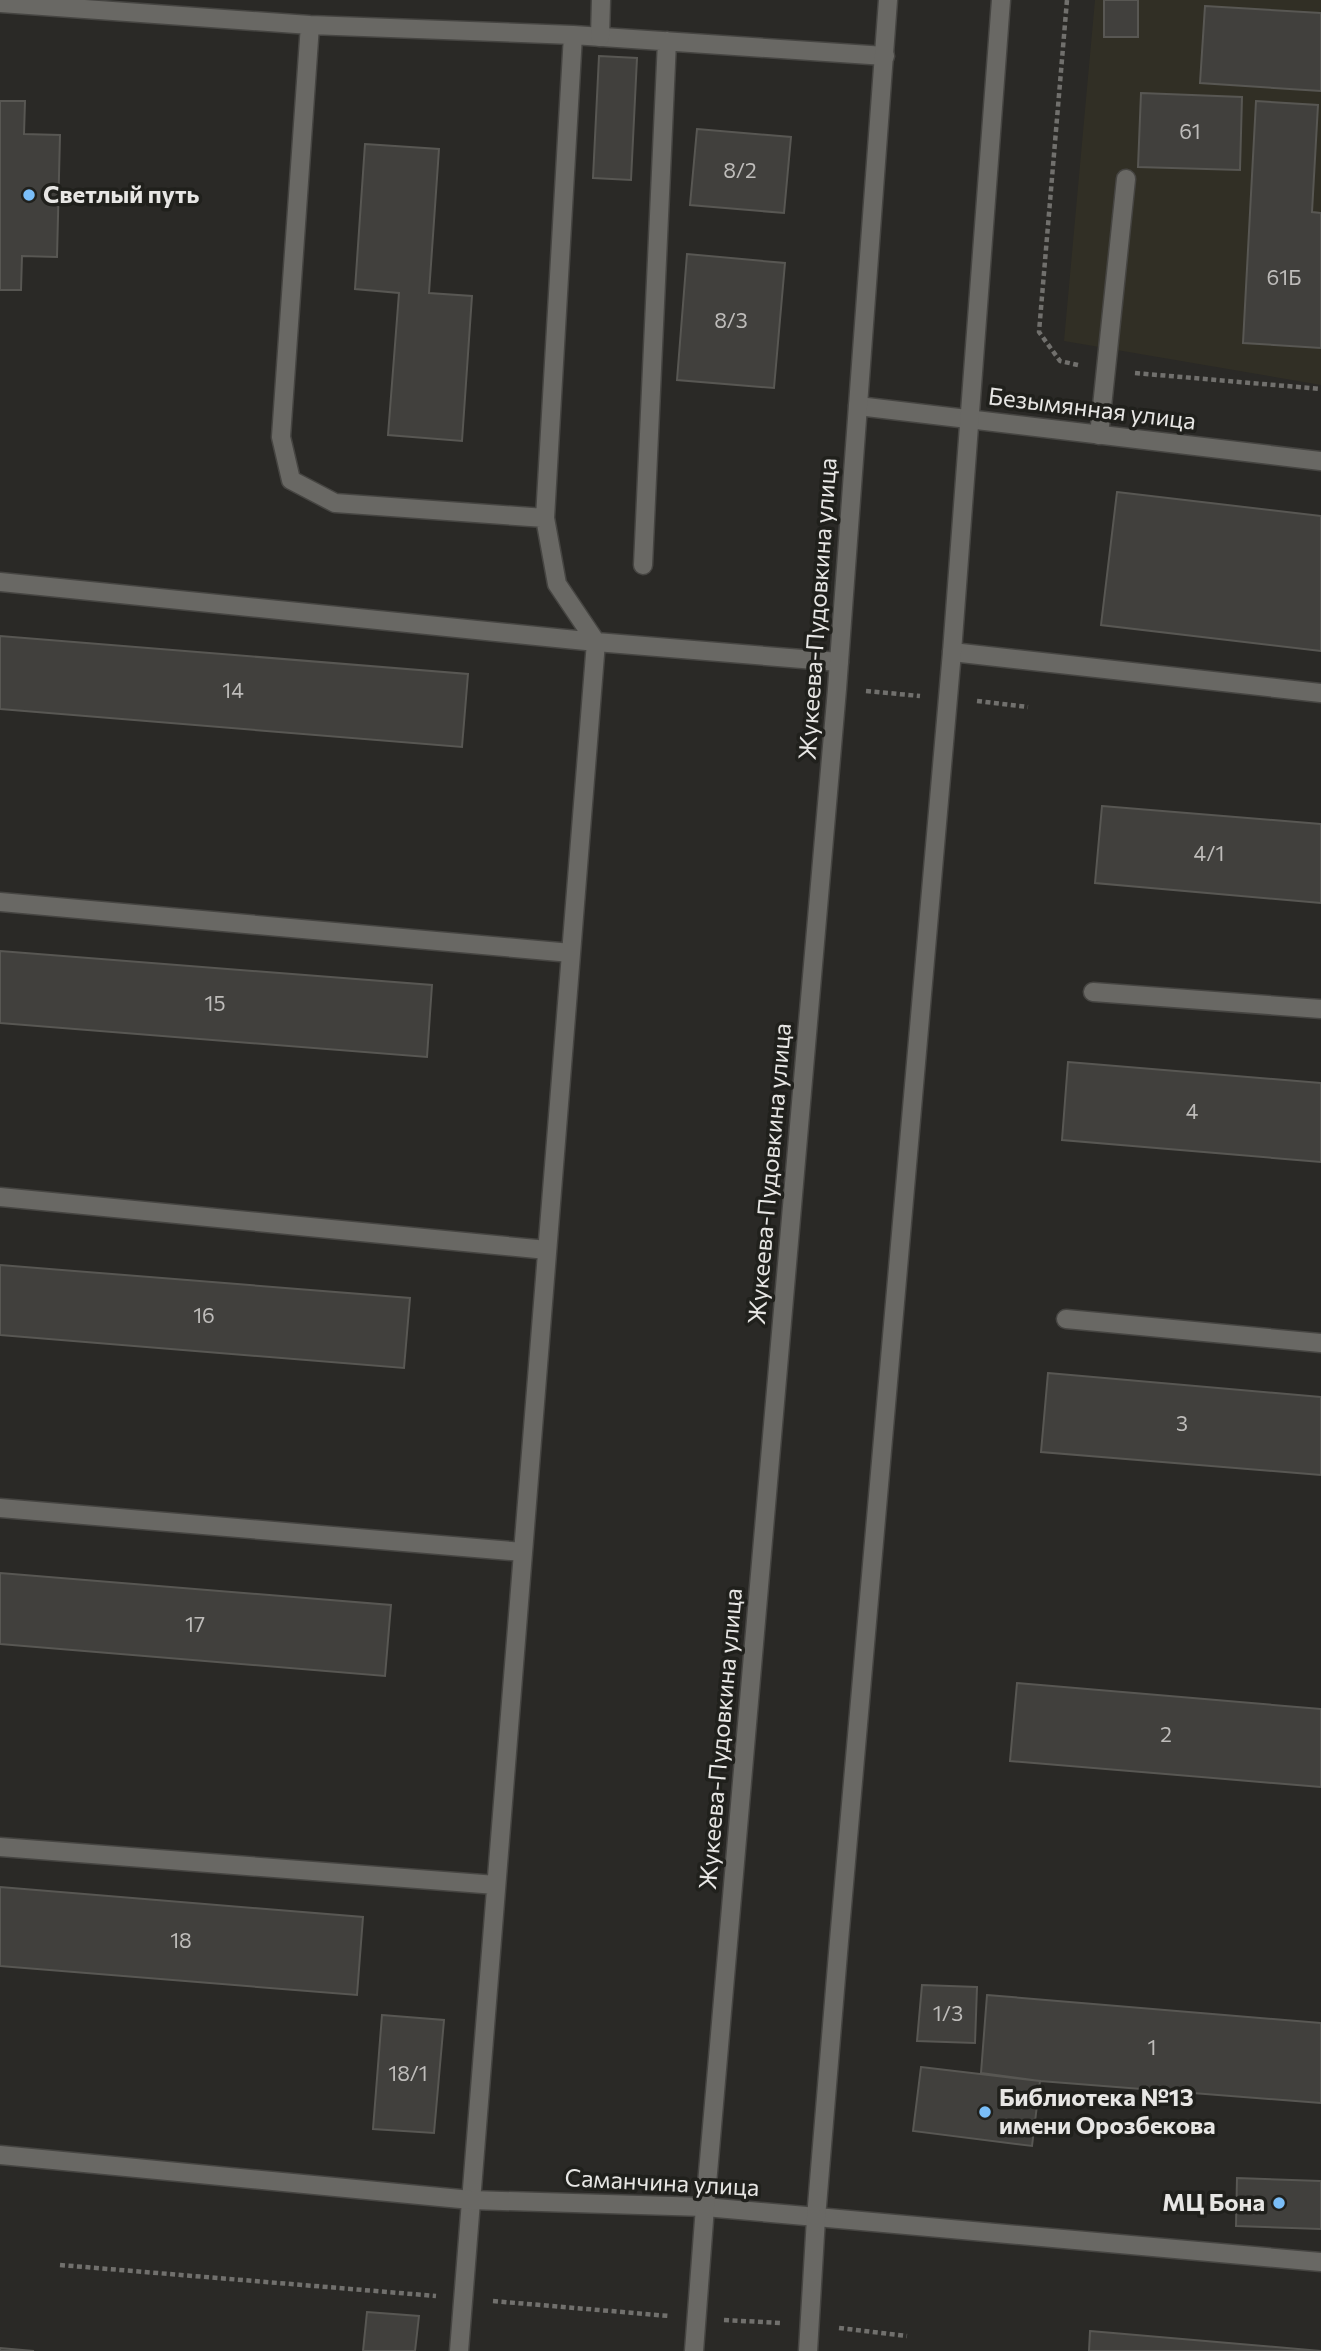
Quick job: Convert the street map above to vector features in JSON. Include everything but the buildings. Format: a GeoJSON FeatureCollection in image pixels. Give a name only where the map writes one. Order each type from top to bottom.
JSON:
{"type":"FeatureCollection","features":[{"type":"Feature","properties":{"kind":"main road"},"geometry":{"type":"LineString","coordinates":[[600,37],[601,0]]}},
{"type":"Feature","properties":{"kind":"main road","name":"Жукеева-Пудовкина улица"},"geometry":{"type":"LineString","coordinates":[[694,2351],[837,689],[888,0]]}},
{"type":"Feature","properties":{"kind":"main road"},"geometry":{"type":"LineString","coordinates":[[808,2351],[838,1941],[952,652],[1001,0]]}},
{"type":"Feature","properties":{"kind":"main road"},"geometry":{"type":"LineString","coordinates":[[0,3],[310,25],[573,35],[884,55]]}},
{"type":"Feature","properties":{"kind":"main road"},"geometry":{"type":"LineString","coordinates":[[310,25],[281,437],[292,480],[335,503],[545,518]]}},
{"type":"Feature","properties":{"kind":"main road"},"geometry":{"type":"LineString","coordinates":[[459,2351],[596,642],[557,584],[545,518],[573,35]]}},
{"type":"Feature","properties":{"kind":"main road"},"geometry":{"type":"LineString","coordinates":[[643,565],[667,41]]}},
{"type":"Feature","properties":{"kind":"main road"},"geometry":{"type":"LineString","coordinates":[[1099,435],[1126,179]]}},
{"type":"Feature","properties":{"kind":"main road","name":"Безымянная улица"},"geometry":{"type":"LineString","coordinates":[[858,406],[1321,461]]}},
{"type":"Feature","properties":{"kind":"main road"},"geometry":{"type":"LineString","coordinates":[[0,582],[596,642],[839,662]]}},
{"type":"Feature","properties":{"kind":"main road"},"geometry":{"type":"LineString","coordinates":[[952,652],[1321,693]]}},
{"type":"Feature","properties":{"kind":"main road"},"geometry":{"type":"LineString","coordinates":[[0,902],[571,953]]}},
{"type":"Feature","properties":{"kind":"main road"},"geometry":{"type":"LineString","coordinates":[[1093,992],[1321,1009]]}},
{"type":"Feature","properties":{"kind":"main road"},"geometry":{"type":"LineString","coordinates":[[0,1197],[547,1250]]}},
{"type":"Feature","properties":{"kind":"main road"},"geometry":{"type":"LineString","coordinates":[[1066,1319],[1321,1343]]}},
{"type":"Feature","properties":{"kind":"main road"},"geometry":{"type":"LineString","coordinates":[[0,1508],[523,1552]]}},
{"type":"Feature","properties":{"kind":"main road"},"geometry":{"type":"LineString","coordinates":[[0,1847],[496,1885]]}},
{"type":"Feature","properties":{"kind":"main road","name":"Саманчина улица"},"geometry":{"type":"LineString","coordinates":[[0,2155],[471,2200],[705,2207],[1321,2262]]}},
{"type":"Feature","properties":{"kind":"path"},"geometry":{"type":"LineString","coordinates":[[837,689],[1028,707]]}},
{"type":"Feature","properties":{"kind":"shaded area"},"geometry":{"type":"Polygon","coordinates":[[[1095,0],[1321,0],[1321,385],[1064,341],[1095,0]]]}},
{"type":"Feature","properties":{"kind":"place","name":"Светлый путь"},"geometry":{"type":"Point","coordinates":[29,195]}},
{"type":"Feature","properties":{"kind":"place","name":"Библиотека №13 имени Орозбекова"},"geometry":{"type":"Point","coordinates":[985,2112]}},
{"type":"Feature","properties":{"kind":"place","name":"МЦ Бона"},"geometry":{"type":"Point","coordinates":[1279,2203]}}]}
